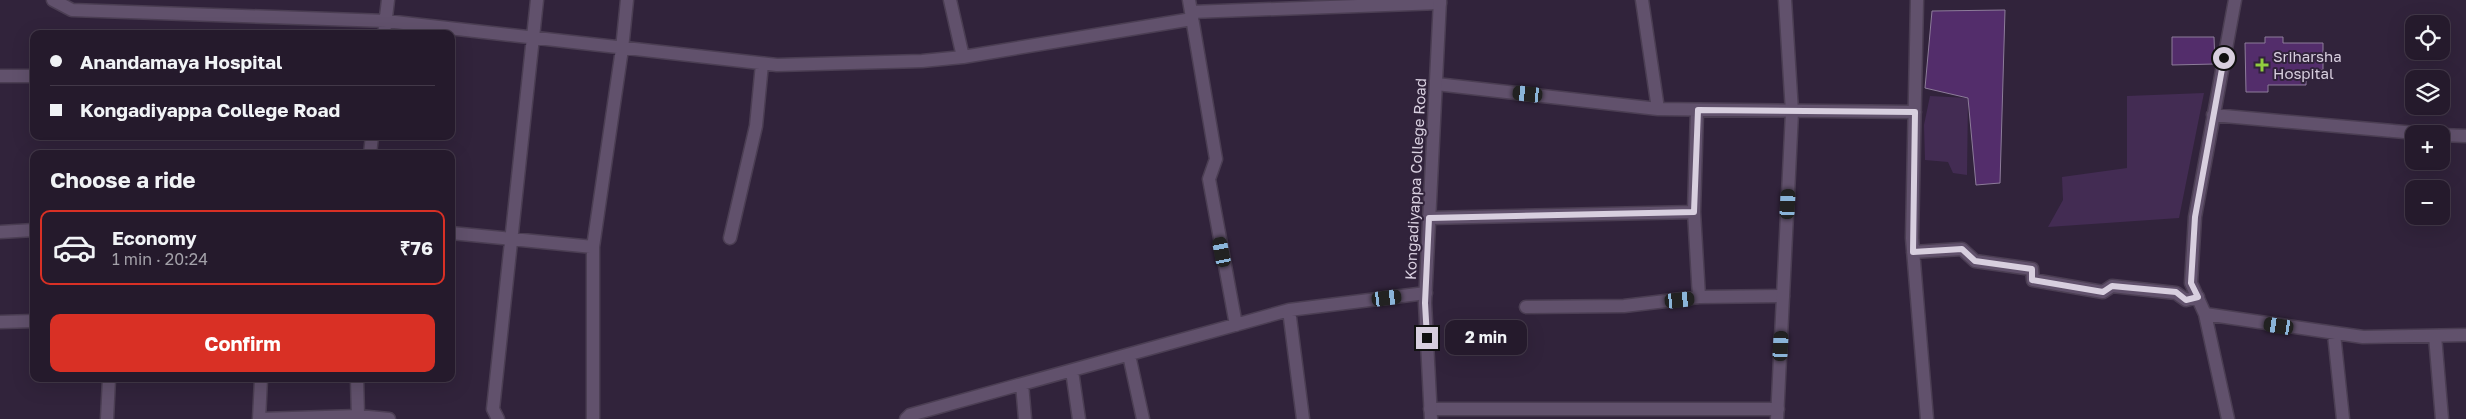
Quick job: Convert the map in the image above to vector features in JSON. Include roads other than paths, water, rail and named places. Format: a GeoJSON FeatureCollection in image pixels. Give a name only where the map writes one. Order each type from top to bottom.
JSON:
{"type":"FeatureCollection","features":[{"type":"Feature","properties":{"kind":"street"},"geometry":{"type":"LineString","coordinates":[[53,0],[72,10],[386,21],[762,64],[922,61],[963,57],[1190,10],[1440,2]]}},
{"type":"Feature","properties":{"kind":"street"},"geometry":{"type":"LineString","coordinates":[[385,30],[388,0]]}},
{"type":"Feature","properties":{"kind":"street"},"geometry":{"type":"LineString","coordinates":[[498,419],[492,409],[537,0]]}},
{"type":"Feature","properties":{"kind":"street"},"geometry":{"type":"LineString","coordinates":[[593,419],[593,247],[622,48],[627,0]]}},
{"type":"Feature","properties":{"kind":"street"},"geometry":{"type":"LineString","coordinates":[[950,0],[963,57]]}},
{"type":"Feature","properties":{"kind":"street"},"geometry":{"type":"LineString","coordinates":[[1642,0],[1658,109]]}},
{"type":"Feature","properties":{"kind":"street"},"geometry":{"type":"LineString","coordinates":[[1430,414],[1778,414],[1792,112],[1785,0]]}},
{"type":"Feature","properties":{"kind":"street"},"geometry":{"type":"LineString","coordinates":[[1917,0],[1913,252],[1927,419]]}},
{"type":"Feature","properties":{"kind":"street"},"geometry":{"type":"LineString","coordinates":[[2228,419],[2205,314],[2191,283],[2195,217],[2235,0]]}},
{"type":"Feature","properties":{"kind":"street","name":"Kongadiyappa College Road"},"geometry":{"type":"LineString","coordinates":[[1430,414],[1426,293],[1440,2]]}},
{"type":"Feature","properties":{"kind":"street"},"geometry":{"type":"LineString","coordinates":[[1190,10],[1216,159],[1208,179],[1236,325]]}},
{"type":"Feature","properties":{"kind":"street"},"geometry":{"type":"LineString","coordinates":[[730,238],[756,126],[762,64]]}},
{"type":"Feature","properties":{"kind":"street"},"geometry":{"type":"LineString","coordinates":[[0,76],[30,76]]}},
{"type":"Feature","properties":{"kind":"street"},"geometry":{"type":"LineString","coordinates":[[1436,84],[1658,109],[1915,112]]}},
{"type":"Feature","properties":{"kind":"street"},"geometry":{"type":"LineString","coordinates":[[1698,110],[1694,212],[1699,297]]}},
{"type":"Feature","properties":{"kind":"street"},"geometry":{"type":"LineString","coordinates":[[2213,115],[2405,132]]}},
{"type":"Feature","properties":{"kind":"street"},"geometry":{"type":"LineString","coordinates":[[2450,135],[2466,136]]}},
{"type":"Feature","properties":{"kind":"street"},"geometry":{"type":"LineString","coordinates":[[1429,218],[1694,212]]}},
{"type":"Feature","properties":{"kind":"street"},"geometry":{"type":"LineString","coordinates":[[0,232],[30,230]]}},
{"type":"Feature","properties":{"kind":"street"},"geometry":{"type":"LineString","coordinates":[[455,233],[593,247]]}},
{"type":"Feature","properties":{"kind":"street"},"geometry":{"type":"LineString","coordinates":[[1913,252],[1962,249],[1975,261],[2032,269],[2032,280],[2103,292],[2112,286],[2176,292],[2186,300],[2198,297]]}},
{"type":"Feature","properties":{"kind":"street"},"geometry":{"type":"LineString","coordinates":[[906,419],[910,416],[1022,384],[1289,310],[1426,293]]}},
{"type":"Feature","properties":{"kind":"street"},"geometry":{"type":"LineString","coordinates":[[1526,307],[1624,306],[1699,297],[1784,296]]}},
{"type":"Feature","properties":{"kind":"street"},"geometry":{"type":"LineString","coordinates":[[1289,310],[1303,419]]}},
{"type":"Feature","properties":{"kind":"street"},"geometry":{"type":"LineString","coordinates":[[2205,314],[2364,337],[2466,335]]}},
{"type":"Feature","properties":{"kind":"street"},"geometry":{"type":"LineString","coordinates":[[0,322],[30,321]]}},
{"type":"Feature","properties":{"kind":"street"},"geometry":{"type":"LineString","coordinates":[[2334,334],[2343,419]]}},
{"type":"Feature","properties":{"kind":"street"},"geometry":{"type":"LineString","coordinates":[[2435,336],[2442,419]]}},
{"type":"Feature","properties":{"kind":"street"},"geometry":{"type":"LineString","coordinates":[[1129,355],[1143,419]]}},
{"type":"Feature","properties":{"kind":"street"},"geometry":{"type":"LineString","coordinates":[[1072,371],[1079,419]]}},
{"type":"Feature","properties":{"kind":"street"},"geometry":{"type":"LineString","coordinates":[[107,419],[110,382]]}},
{"type":"Feature","properties":{"kind":"street"},"geometry":{"type":"LineString","coordinates":[[261,382],[260,419],[358,416],[389,419]]}},
{"type":"Feature","properties":{"kind":"street"},"geometry":{"type":"LineString","coordinates":[[357,382],[358,416]]}},
{"type":"Feature","properties":{"kind":"street"},"geometry":{"type":"LineString","coordinates":[[1022,384],[1025,419]]}},
{"type":"Feature","properties":{"kind":"place","name":"Sriharsha Hospital"},"geometry":{"type":"Point","coordinates":[2262,65]}}]}
